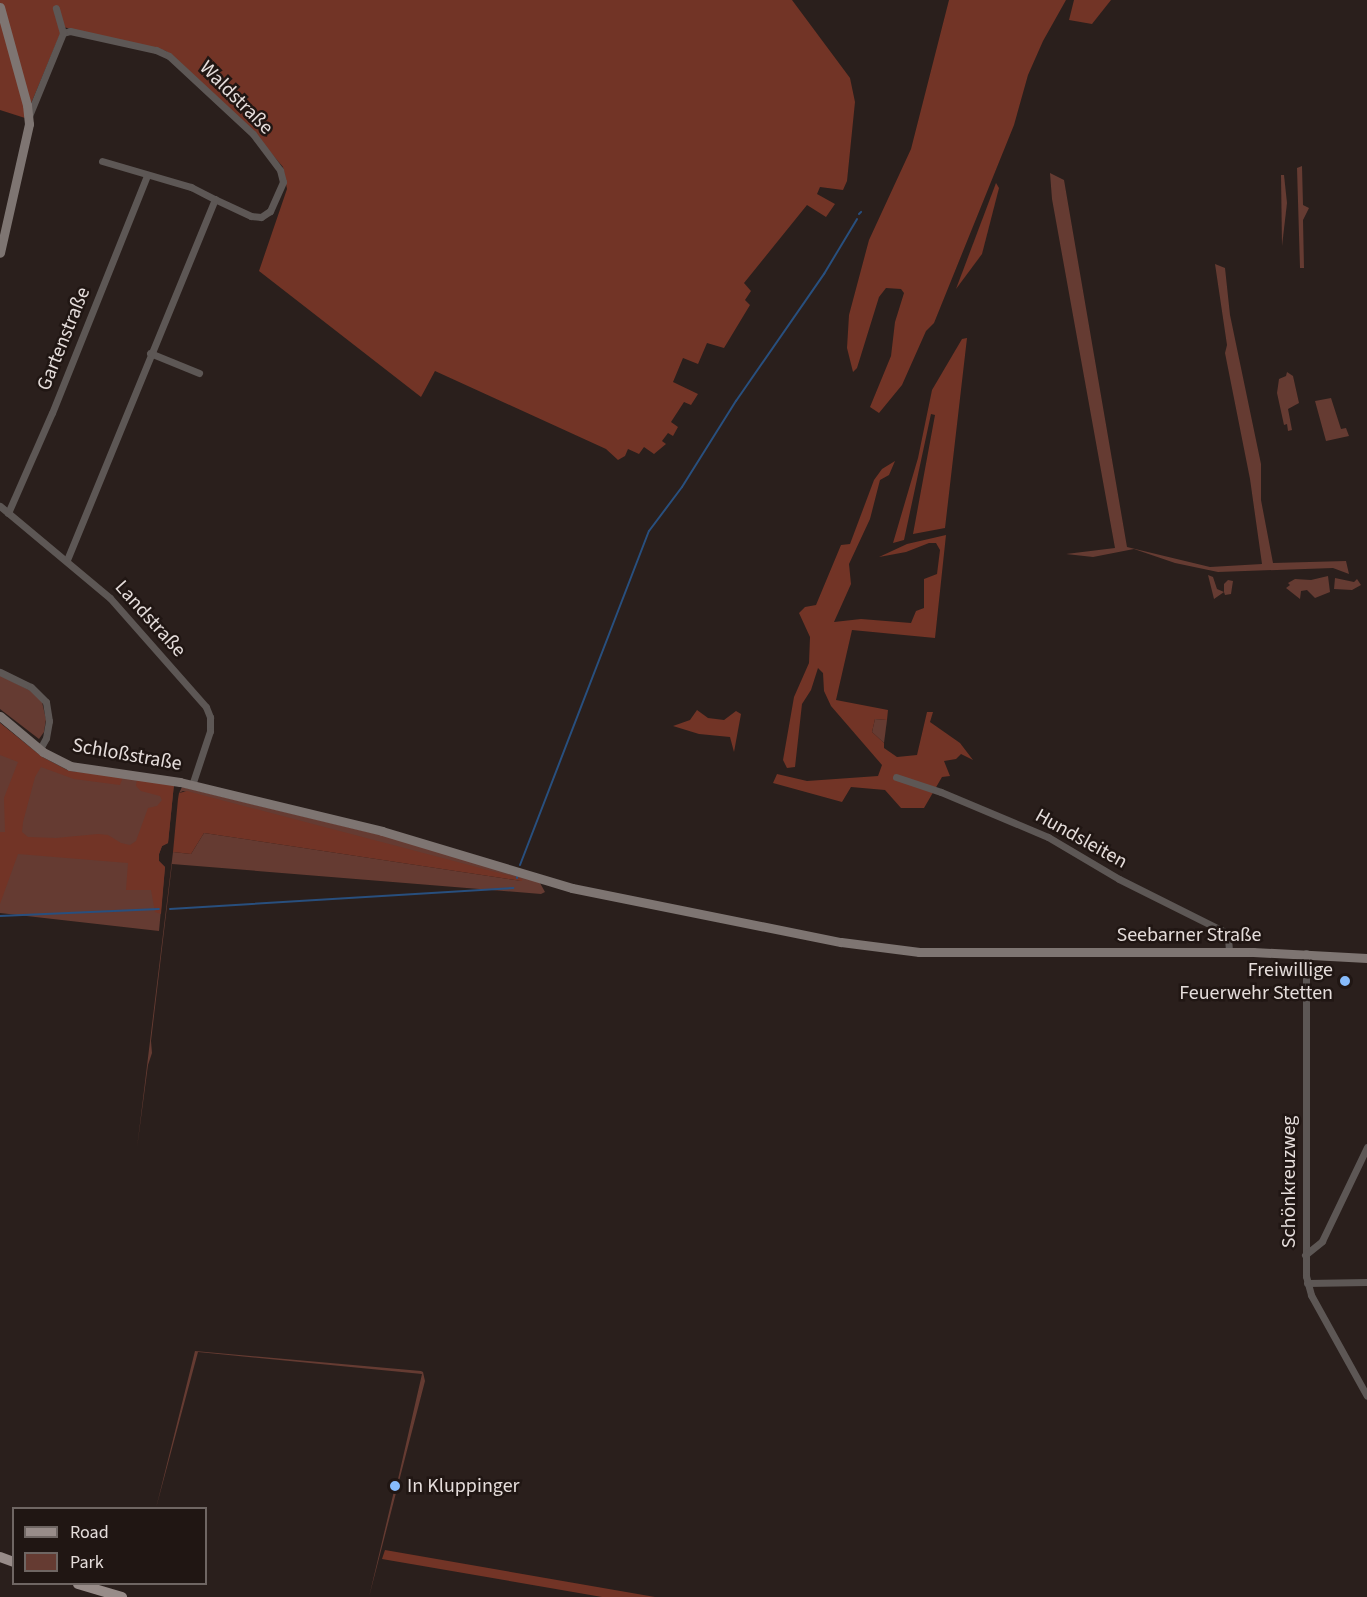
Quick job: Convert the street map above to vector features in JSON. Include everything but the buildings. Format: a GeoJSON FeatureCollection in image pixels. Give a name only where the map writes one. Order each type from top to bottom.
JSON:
{"type":"FeatureCollection","features":[{"type":"Feature","properties":{"kind":"main road"},"geometry":{"type":"LineString","coordinates":[[0,7],[29,116],[26,145],[0,253]]}},
{"type":"Feature","properties":{"kind":"main road","name":"Schloßstraße"},"geometry":{"type":"LineString","coordinates":[[0,716],[40,749],[70,766],[192,785],[382,831],[572,888],[866,947],[919,952],[1011,953]]}},
{"type":"Feature","properties":{"kind":"main road","name":"Seebarner Straße"},"geometry":{"type":"LineString","coordinates":[[1011,953],[1306,953],[1367,958]]}},
{"type":"Feature","properties":{"kind":"main road"},"geometry":{"type":"LineString","coordinates":[[81,1585],[122,1597]]}},
{"type":"Feature","properties":{"kind":"street"},"geometry":{"type":"LineString","coordinates":[[29,116],[63,33],[56,8]]}},
{"type":"Feature","properties":{"kind":"street","name":"Waldstraße"},"geometry":{"type":"LineString","coordinates":[[63,33],[80,34],[156,50],[169,56],[253,134],[280,170],[283,182],[270,212],[261,217],[251,216],[191,187],[102,161]]}},
{"type":"Feature","properties":{"kind":"street","name":"Gartenstraße"},"geometry":{"type":"LineString","coordinates":[[8,513],[52,413],[147,176]]}},
{"type":"Feature","properties":{"kind":"street"},"geometry":{"type":"LineString","coordinates":[[67,559],[215,200]]}},
{"type":"Feature","properties":{"kind":"street"},"geometry":{"type":"LineString","coordinates":[[150,353],[199,373]]}},
{"type":"Feature","properties":{"kind":"street","name":"Landstraße"},"geometry":{"type":"LineString","coordinates":[[0,506],[67,559],[118,606],[206,707],[210,717],[210,732],[192,785]]}},
{"type":"Feature","properties":{"kind":"street"},"geometry":{"type":"LineString","coordinates":[[0,672],[31,687],[45,702],[49,721],[46,738],[40,749]]}},
{"type":"Feature","properties":{"kind":"street","name":"Hundsleiten"},"geometry":{"type":"LineString","coordinates":[[896,777],[941,792],[1048,837],[1119,879],[1222,931],[1228,937],[1228,952]]}},
{"type":"Feature","properties":{"kind":"street","name":"Schönkreuzweg"},"geometry":{"type":"LineString","coordinates":[[1306,953],[1305,1255],[1307,1283],[1367,1396]]}},
{"type":"Feature","properties":{"kind":"street"},"geometry":{"type":"LineString","coordinates":[[1305,1255],[1322,1241],[1367,1147]]}},
{"type":"Feature","properties":{"kind":"street"},"geometry":{"type":"LineString","coordinates":[[1307,1283],[1367,1282]]}},
{"type":"Feature","properties":{"kind":"green space"},"geometry":{"type":"Polygon","coordinates":[[[1302,166],[1303,205],[1309,208],[1303,220],[1304,268],[1300,268],[1297,168],[1302,166]]]}},
{"type":"Feature","properties":{"kind":"green space"},"geometry":{"type":"Polygon","coordinates":[[[1050,173],[1064,180],[1127,547],[1210,567],[1262,564],[1250,479],[1225,353],[1227,345],[1215,264],[1225,268],[1230,315],[1261,464],[1261,500],[1273,563],[1346,561],[1349,574],[1333,568],[1218,572],[1175,563],[1134,549],[1093,557],[1066,554],[1115,548],[1052,199],[1050,173]]]}},
{"type":"Feature","properties":{"kind":"green space"},"geometry":{"type":"Polygon","coordinates":[[[1281,175],[1284,175],[1287,203],[1282,246],[1281,175]]]}},
{"type":"Feature","properties":{"kind":"green space"},"geometry":{"type":"Polygon","coordinates":[[[1287,372],[1293,376],[1299,403],[1288,409],[1292,430],[1288,431],[1287,424],[1284,425],[1277,393],[1279,379],[1286,376],[1287,372]]]}},
{"type":"Feature","properties":{"kind":"green space"},"geometry":{"type":"Polygon","coordinates":[[[1331,398],[1341,429],[1346,428],[1349,436],[1326,441],[1315,401],[1331,398]]]}},
{"type":"Feature","properties":{"kind":"green space"},"geometry":{"type":"Polygon","coordinates":[[[1208,575],[1213,577],[1217,589],[1224,592],[1214,599],[1208,575]]]}},
{"type":"Feature","properties":{"kind":"green space"},"geometry":{"type":"Polygon","coordinates":[[[1328,576],[1330,592],[1315,598],[1307,590],[1301,591],[1300,599],[1286,588],[1290,585],[1288,583],[1295,579],[1311,580],[1328,576]]]}},
{"type":"Feature","properties":{"kind":"green space"},"geometry":{"type":"Polygon","coordinates":[[[1335,578],[1354,582],[1357,579],[1361,585],[1352,590],[1334,589],[1335,578]]]}},
{"type":"Feature","properties":{"kind":"green space"},"geometry":{"type":"Polygon","coordinates":[[[1228,580],[1233,581],[1231,594],[1225,595],[1224,584],[1228,580]]]}},
{"type":"Feature","properties":{"kind":"green space"},"geometry":{"type":"Polygon","coordinates":[[[0,675],[31,691],[42,702],[46,719],[44,732],[39,739],[0,709],[0,675]]]}},
{"type":"Feature","properties":{"kind":"green space"},"geometry":{"type":"Polygon","coordinates":[[[875,719],[887,720],[884,743],[872,732],[875,719]]]}},
{"type":"Feature","properties":{"kind":"green space"},"geometry":{"type":"Polygon","coordinates":[[[0,723],[42,757],[69,771],[174,784],[168,843],[162,846],[159,854],[159,861],[165,867],[159,931],[0,913],[0,723]]]}},
{"type":"Feature","properties":{"kind":"green space"},"geometry":{"type":"Polygon","coordinates":[[[182,787],[393,838],[520,875],[540,883],[545,892],[541,894],[172,864],[151,1041],[152,1053],[148,1065],[137,1148],[173,852],[191,854],[204,833],[522,881],[183,791],[179,793],[182,787]]]}},
{"type":"Feature","properties":{"kind":"green space"},"geometry":{"type":"Polygon","coordinates":[[[195,1351],[423,1372],[425,1381],[369,1597],[394,1491],[393,1485],[398,1479],[422,1374],[198,1352],[156,1507],[195,1351]]]}},
{"type":"Feature","properties":{"kind":"shaded area"},"geometry":{"type":"Polygon","coordinates":[[[0,0],[792,0],[850,78],[855,102],[847,181],[843,190],[820,187],[817,194],[835,204],[826,217],[807,205],[744,283],[751,291],[745,300],[750,305],[724,348],[707,343],[698,364],[683,358],[673,382],[698,394],[691,405],[684,402],[671,422],[678,427],[673,436],[668,433],[662,441],[666,444],[654,454],[644,447],[639,454],[628,449],[625,456],[618,460],[606,449],[435,371],[421,397],[259,271],[287,189],[283,167],[253,132],[166,51],[63,27],[25,118],[0,110],[0,0]]]}},
{"type":"Feature","properties":{"kind":"shaded area"},"geometry":{"type":"Polygon","coordinates":[[[949,0],[1066,0],[1043,41],[1028,75],[1014,125],[934,323],[926,331],[902,385],[879,413],[870,407],[891,356],[895,322],[904,293],[901,289],[886,288],[879,297],[857,368],[853,372],[847,348],[849,315],[869,240],[911,149],[949,0]]]}},
{"type":"Feature","properties":{"kind":"shaded area"},"geometry":{"type":"Polygon","coordinates":[[[1074,0],[1111,0],[1092,24],[1069,20],[1074,0]]]}},
{"type":"Feature","properties":{"kind":"shaded area"},"geometry":{"type":"Polygon","coordinates":[[[996,183],[999,188],[982,254],[956,289],[996,183]]]}},
{"type":"Feature","properties":{"kind":"shaded area"},"geometry":{"type":"Polygon","coordinates":[[[967,338],[945,528],[913,534],[935,415],[931,414],[904,540],[893,543],[918,458],[932,390],[962,339],[967,338]]]}},
{"type":"Feature","properties":{"kind":"shaded area"},"geometry":{"type":"Polygon","coordinates":[[[895,461],[889,475],[880,480],[870,519],[849,564],[851,584],[834,622],[861,619],[911,623],[916,611],[924,608],[924,579],[937,574],[940,550],[936,543],[929,543],[906,552],[879,557],[907,544],[946,535],[935,638],[852,630],[836,700],[888,710],[887,720],[875,719],[872,732],[884,743],[884,748],[897,757],[917,755],[927,712],[933,712],[930,722],[960,743],[973,760],[961,754],[956,759],[944,761],[950,776],[942,777],[924,808],[901,808],[885,790],[851,787],[842,802],[773,783],[777,774],[807,781],[878,776],[882,765],[831,706],[824,691],[823,673],[818,668],[811,690],[802,704],[795,767],[787,768],[783,760],[794,697],[809,663],[810,637],[799,613],[805,607],[816,605],[841,545],[850,544],[874,480],[882,469],[895,461]]]}},
{"type":"Feature","properties":{"kind":"shaded area"},"geometry":{"type":"Polygon","coordinates":[[[697,710],[708,718],[724,720],[736,711],[741,714],[734,752],[730,737],[699,734],[673,726],[690,720],[697,710]]]}},
{"type":"Feature","properties":{"kind":"shaded area"},"geometry":{"type":"Polygon","coordinates":[[[0,723],[42,757],[69,771],[123,777],[120,785],[74,779],[41,767],[35,777],[23,822],[22,832],[28,837],[56,838],[98,834],[108,835],[121,843],[130,845],[136,841],[148,808],[157,806],[162,800],[160,796],[141,791],[136,786],[137,779],[174,784],[168,843],[162,846],[159,854],[159,861],[165,867],[161,914],[155,912],[151,890],[126,890],[128,863],[18,854],[0,904],[0,832],[5,832],[4,798],[18,762],[0,755],[0,723]]]}},
{"type":"Feature","properties":{"kind":"shaded area"},"geometry":{"type":"Polygon","coordinates":[[[187,791],[522,879],[522,881],[204,833],[191,854],[173,852],[179,793],[187,791]]]}},
{"type":"Feature","properties":{"kind":"shaded area"},"geometry":{"type":"Polygon","coordinates":[[[385,1550],[655,1597],[602,1597],[382,1559],[385,1550]]]}},
{"type":"Feature","properties":{"kind":"waterway"},"geometry":{"type":"LineString","coordinates":[[520,865],[649,531],[682,487],[736,401],[824,274],[857,219]]}},
{"type":"Feature","properties":{"kind":"waterway"},"geometry":{"type":"LineString","coordinates":[[170,909],[513,888]]}},
{"type":"Feature","properties":{"kind":"waterway"},"geometry":{"type":"LineString","coordinates":[[0,916],[159,909]]}},
{"type":"Feature","properties":{"kind":"place","name":"Freiwillige Feuerwehr Stetten"},"geometry":{"type":"Point","coordinates":[1345,981]}},
{"type":"Feature","properties":{"kind":"place","name":"In Kluppinger"},"geometry":{"type":"Point","coordinates":[395,1486]}}]}
